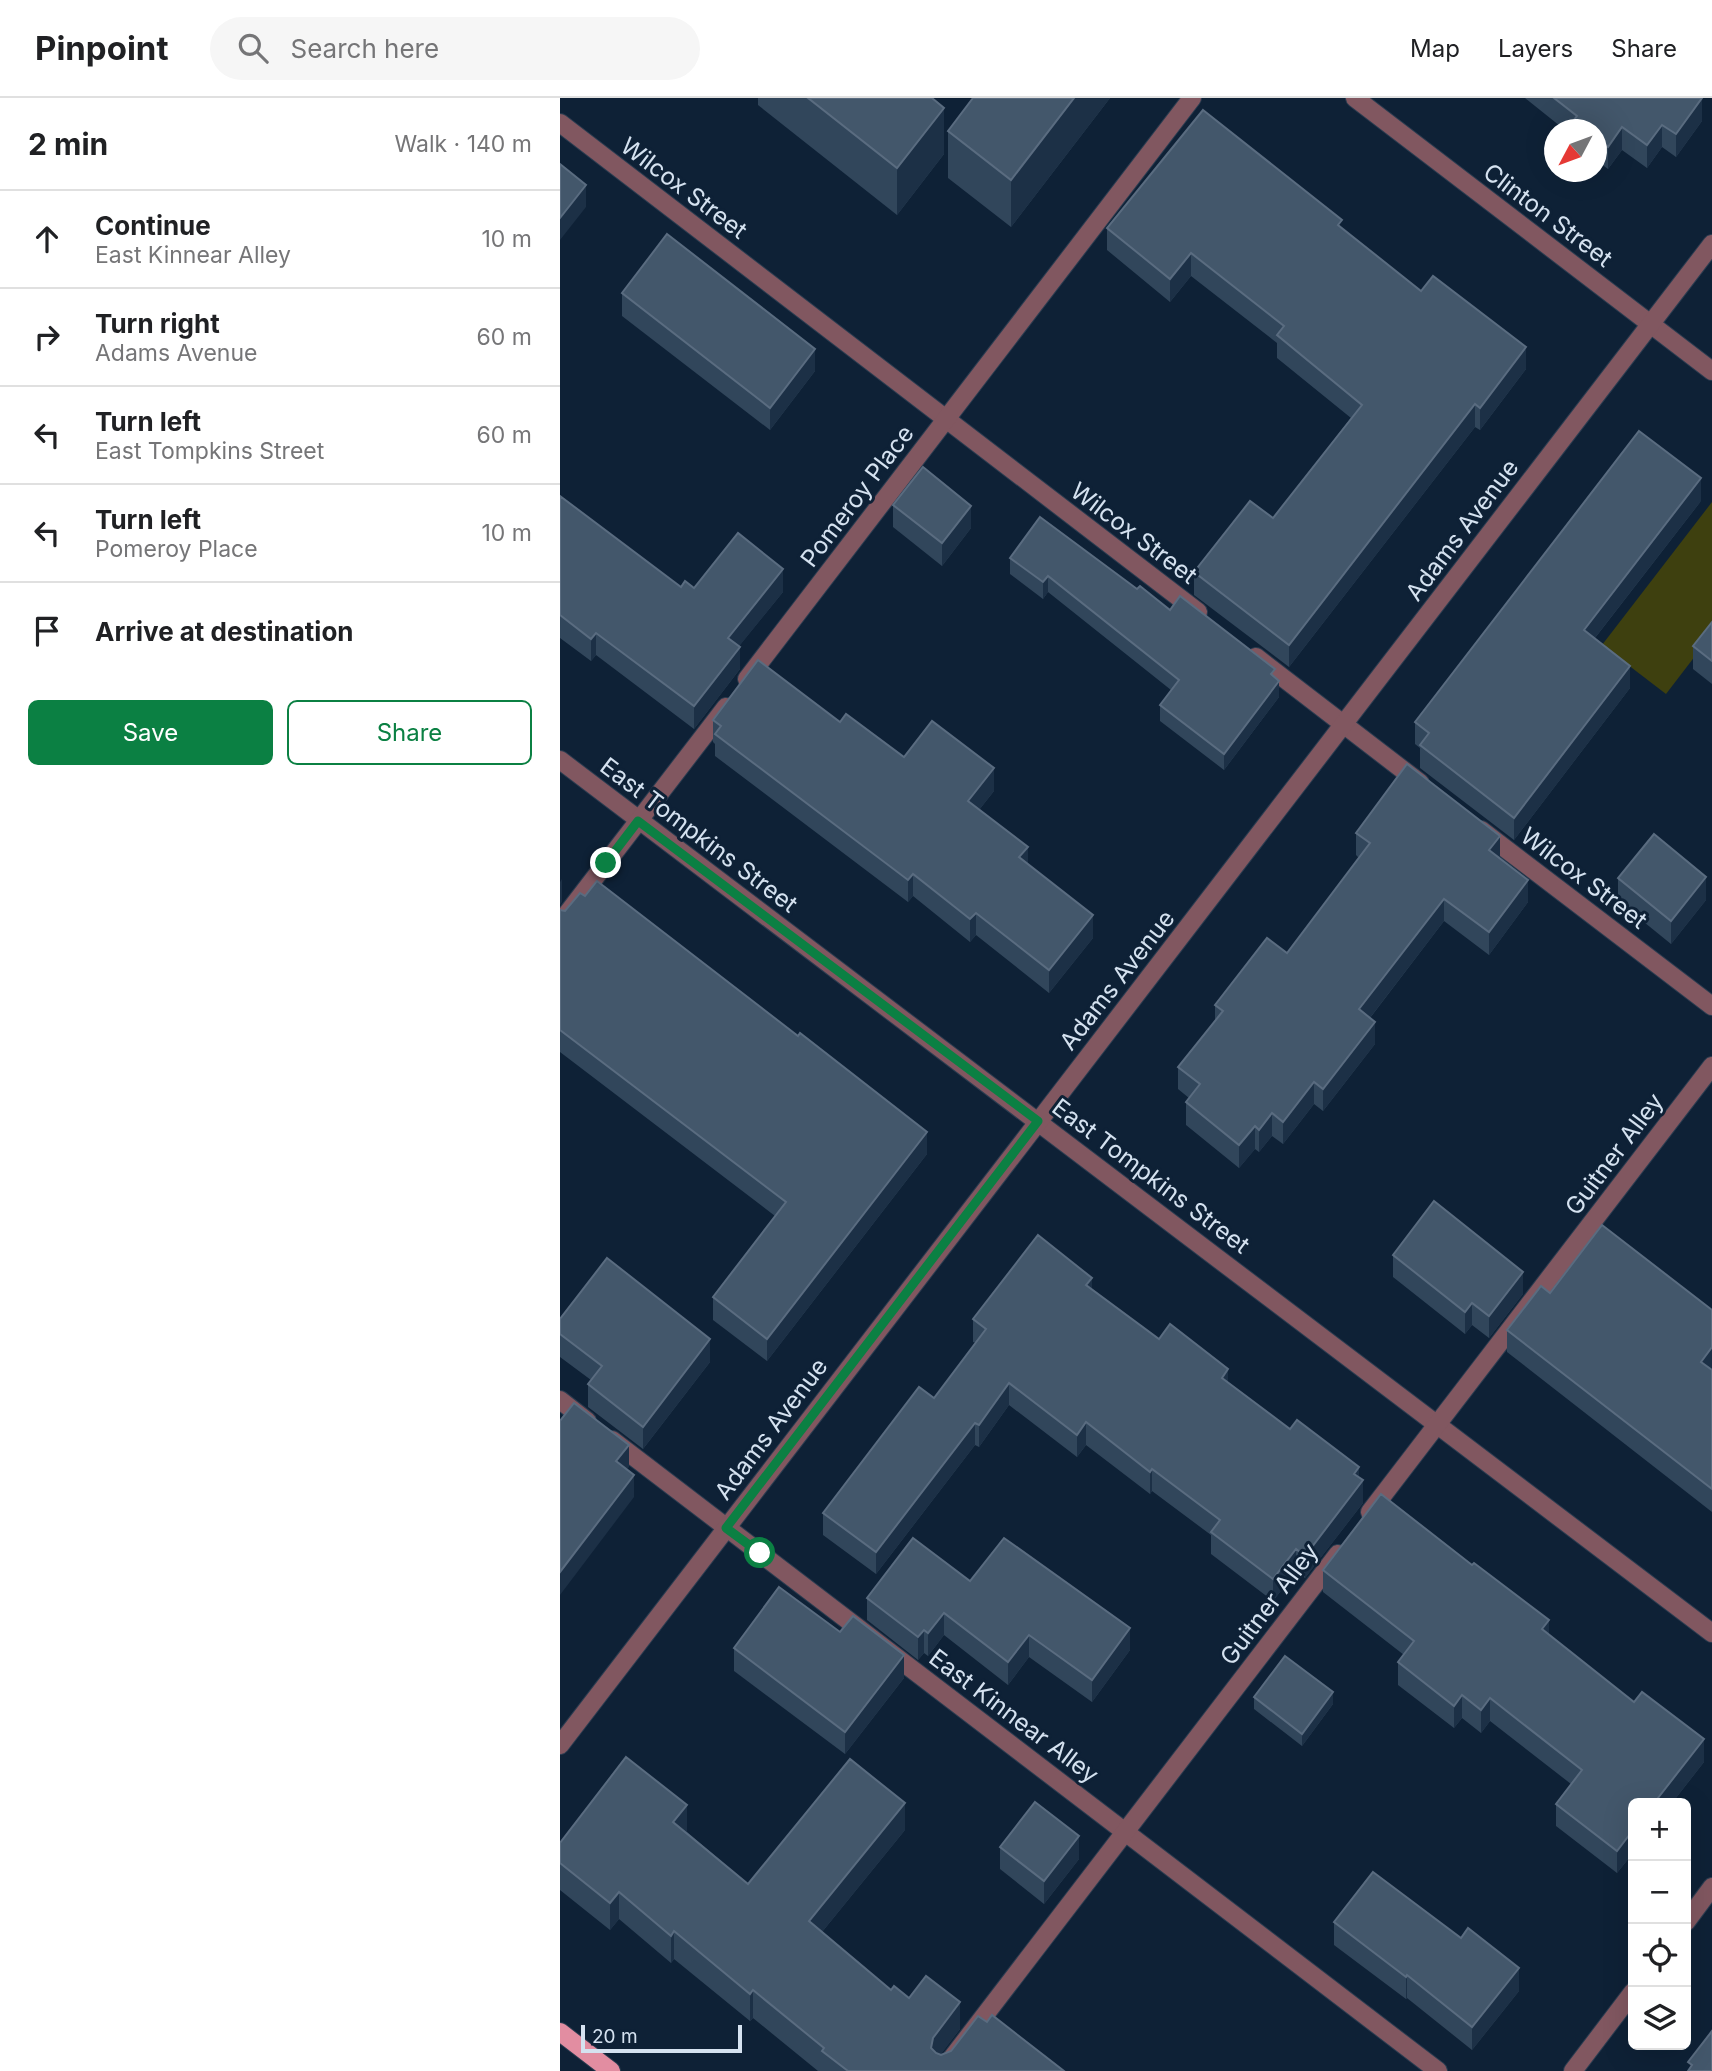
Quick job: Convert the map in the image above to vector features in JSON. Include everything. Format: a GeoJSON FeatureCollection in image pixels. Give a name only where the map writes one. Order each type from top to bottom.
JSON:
{"type":"FeatureCollection","features":[{"type":"Feature","properties":{"kind":"main road"},"geometry":{"type":"LineString","coordinates":[[560,2032],[611,2071]]}},
{"type":"Feature","properties":{"kind":"street","name":"Pomeroy Place"},"geometry":{"type":"LineString","coordinates":[[560,923],[1192,98]]}},
{"type":"Feature","properties":{"kind":"street","name":"Clinton Street"},"geometry":{"type":"LineString","coordinates":[[1355,98],[1712,371]]}},
{"type":"Feature","properties":{"kind":"street","name":"Wilcox Street"},"geometry":{"type":"LineString","coordinates":[[560,123],[1211,622]]}},
{"type":"Feature","properties":{"kind":"street","name":"Adams Avenue"},"geometry":{"type":"LineString","coordinates":[[560,1745],[1712,244]]}},
{"type":"Feature","properties":{"kind":"street"},"geometry":{"type":"LineString","coordinates":[[1244,647],[1439,797]]}},
{"type":"Feature","properties":{"kind":"street","name":"East Tompkins Street"},"geometry":{"type":"LineString","coordinates":[[560,760],[1712,1633]]}},
{"type":"Feature","properties":{"kind":"street","name":"Wilcox Street"},"geometry":{"type":"LineString","coordinates":[[1472,822],[1712,1006]]}},
{"type":"Feature","properties":{"kind":"street","name":"Guitner Alley"},"geometry":{"type":"LineString","coordinates":[[942,2071],[1712,1066]]}},
{"type":"Feature","properties":{"kind":"street","name":"East Kinnear Alley"},"geometry":{"type":"LineString","coordinates":[[560,1400],[1438,2071]]}},
{"type":"Feature","properties":{"kind":"street"},"geometry":{"type":"LineString","coordinates":[[1691,1915],[1712,1887]]}},
{"type":"Feature","properties":{"kind":"street"},"geometry":{"type":"LineString","coordinates":[[1573,2071],[1628,1999]]}},
{"type":"Feature","properties":{"kind":"shaded area"},"geometry":{"type":"Polygon","coordinates":[[[1712,502],[1712,634],[1666,694],[1602,645],[1712,502]]]}},
{"type":"Feature","properties":{"kind":"building"},"geometry":{"type":"Polygon","coordinates":[[[808,98],[932,98],[944,108],[897,168],[808,98]]]}},
{"type":"Feature","properties":{"kind":"building"},"geometry":{"type":"Polygon","coordinates":[[[973,98],[1074,98],[1011,180],[948,131],[973,98]]]}},
{"type":"Feature","properties":{"kind":"building"},"geometry":{"type":"Polygon","coordinates":[[[1554,98],[1702,98],[1676,134],[1662,125],[1647,145],[1622,127],[1608,147],[1607,119],[1575,119],[1577,116],[1554,98]]]}},
{"type":"Feature","properties":{"kind":"building"},"geometry":{"type":"Polygon","coordinates":[[[1203,110],[1342,220],[1338,225],[1421,291],[1433,276],[1526,347],[1480,408],[1475,404],[1289,645],[1194,572],[1250,501],[1273,518],[1362,405],[1277,335],[1284,326],[1191,253],[1170,279],[1107,228],[1203,110]]]}},
{"type":"Feature","properties":{"kind":"building"},"geometry":{"type":"Polygon","coordinates":[[[560,164],[586,185],[560,218],[560,164]]]}},
{"type":"Feature","properties":{"kind":"building"},"geometry":{"type":"Polygon","coordinates":[[[667,234],[815,349],[770,408],[622,293],[667,234]]]}},
{"type":"Feature","properties":{"kind":"building"},"geometry":{"type":"Polygon","coordinates":[[[1639,431],[1701,478],[1584,630],[1630,666],[1514,818],[1420,745],[1429,733],[1415,722],[1639,431]]]}},
{"type":"Feature","properties":{"kind":"building"},"geometry":{"type":"Polygon","coordinates":[[[923,467],[971,506],[942,543],[893,505],[923,467]]]}},
{"type":"Feature","properties":{"kind":"building"},"geometry":{"type":"Polygon","coordinates":[[[560,496],[681,587],[685,581],[694,588],[738,533],[783,569],[728,638],[740,647],[694,706],[596,633],[591,639],[560,615],[560,496]]]}},
{"type":"Feature","properties":{"kind":"building"},"geometry":{"type":"Polygon","coordinates":[[[1040,517],[1137,589],[1140,586],[1170,610],[1180,596],[1275,669],[1271,674],[1279,681],[1224,754],[1160,705],[1179,680],[1048,576],[1043,582],[1010,558],[1040,517]]]}},
{"type":"Feature","properties":{"kind":"building"},"geometry":{"type":"Polygon","coordinates":[[[1712,622],[1712,661],[1693,646],[1712,622]]]}},
{"type":"Feature","properties":{"kind":"building"},"geometry":{"type":"Polygon","coordinates":[[[758,660],[840,722],[846,714],[904,757],[932,721],[994,768],[968,801],[1028,847],[1019,857],[1093,915],[1049,970],[976,913],[970,919],[913,874],[908,880],[715,734],[721,726],[713,720],[758,660]]]}},
{"type":"Feature","properties":{"kind":"building"},"geometry":{"type":"Polygon","coordinates":[[[1407,764],[1500,836],[1489,850],[1528,880],[1489,932],[1444,899],[1359,1009],[1375,1022],[1323,1089],[1314,1082],[1283,1122],[1272,1113],[1259,1130],[1255,1126],[1239,1145],[1186,1102],[1200,1084],[1178,1067],[1223,1011],[1215,1005],[1267,938],[1287,953],[1370,843],[1356,833],[1407,764]]]}},
{"type":"Feature","properties":{"kind":"building"},"geometry":{"type":"Polygon","coordinates":[[[1654,834],[1706,877],[1671,921],[1618,878],[1654,834]]]}},
{"type":"Feature","properties":{"kind":"building"},"geometry":{"type":"Polygon","coordinates":[[[597,881],[927,1132],[767,1339],[713,1297],[786,1202],[560,1030],[560,910],[565,911],[580,893],[585,896],[597,881]]]}},
{"type":"Feature","properties":{"kind":"building"},"geometry":{"type":"Polygon","coordinates":[[[1434,1201],[1523,1272],[1489,1316],[1472,1303],[1465,1312],[1393,1255],[1434,1201]]]}},
{"type":"Feature","properties":{"kind":"building"},"geometry":{"type":"Polygon","coordinates":[[[1602,1225],[1712,1310],[1712,1347],[1701,1362],[1712,1370],[1712,1489],[1507,1330],[1541,1286],[1550,1293],[1602,1225]]]}},
{"type":"Feature","properties":{"kind":"building"},"geometry":{"type":"Polygon","coordinates":[[[1038,1235],[1092,1278],[1086,1285],[1159,1339],[1170,1324],[1228,1369],[1222,1378],[1290,1429],[1297,1420],[1359,1467],[1354,1474],[1363,1480],[1305,1556],[1296,1549],[1273,1579],[1211,1532],[1220,1520],[1152,1469],[1150,1472],[1086,1422],[1077,1435],[1009,1383],[979,1425],[975,1423],[876,1552],[823,1513],[919,1387],[934,1398],[986,1329],[973,1319],[1038,1235]]]}},
{"type":"Feature","properties":{"kind":"building"},"geometry":{"type":"Polygon","coordinates":[[[607,1258],[710,1339],[643,1427],[588,1384],[602,1366],[560,1334],[560,1319],[607,1258]]]}},
{"type":"Feature","properties":{"kind":"building"},"geometry":{"type":"Polygon","coordinates":[[[574,1403],[629,1445],[616,1461],[634,1475],[560,1572],[560,1421],[574,1403]]]}},
{"type":"Feature","properties":{"kind":"building"},"geometry":{"type":"Polygon","coordinates":[[[1381,1494],[1472,1565],[1474,1563],[1549,1620],[1542,1629],[1634,1702],[1642,1692],[1704,1739],[1658,1798],[1628,1798],[1628,1837],[1617,1851],[1556,1804],[1582,1770],[1490,1698],[1481,1710],[1462,1695],[1454,1706],[1398,1662],[1414,1641],[1323,1570],[1381,1494]]]}},
{"type":"Feature","properties":{"kind":"building"},"geometry":{"type":"Polygon","coordinates":[[[913,1538],[970,1581],[1004,1538],[1130,1628],[1092,1680],[1029,1635],[1008,1662],[944,1613],[928,1633],[924,1630],[918,1637],[867,1598],[913,1538]]]}},
{"type":"Feature","properties":{"kind":"building"},"geometry":{"type":"Polygon","coordinates":[[[779,1587],[840,1632],[853,1616],[904,1655],[845,1732],[734,1648],[779,1587]]]}},
{"type":"Feature","properties":{"kind":"building"},"geometry":{"type":"Polygon","coordinates":[[[1285,1656],[1333,1692],[1302,1734],[1254,1697],[1285,1656]]]}},
{"type":"Feature","properties":{"kind":"building"},"geometry":{"type":"Polygon","coordinates":[[[626,1757],[687,1805],[673,1822],[748,1884],[850,1759],[905,1803],[809,1921],[891,1990],[894,1986],[909,1998],[926,1976],[960,2002],[933,2038],[931,2048],[936,2053],[941,2055],[951,2051],[978,2016],[987,2022],[992,2015],[1064,2071],[848,2071],[753,1990],[750,1994],[674,1931],[671,1936],[619,1892],[610,1903],[560,1863],[560,1843],[626,1757]]]}},
{"type":"Feature","properties":{"kind":"building"},"geometry":{"type":"Polygon","coordinates":[[[1035,1802],[1079,1836],[1044,1881],[1000,1847],[1035,1802]]]}},
{"type":"Feature","properties":{"kind":"building"},"geometry":{"type":"Polygon","coordinates":[[[1373,1872],[1461,1938],[1468,1928],[1519,1968],[1472,2027],[1334,1922],[1373,1872]]]}},
{"type":"Feature","properties":{"kind":"building"},"geometry":{"type":"Polygon","coordinates":[[[1712,2031],[1712,2071],[1688,2071],[1692,2065],[1688,2062],[1712,2031]]]}},
{"type":"Feature","properties":{"kind":"route"},"geometry":{"type":"LineString","coordinates":[[606,863],[638,821],[1038,1121],[726,1528],[760,1553]]}}]}
